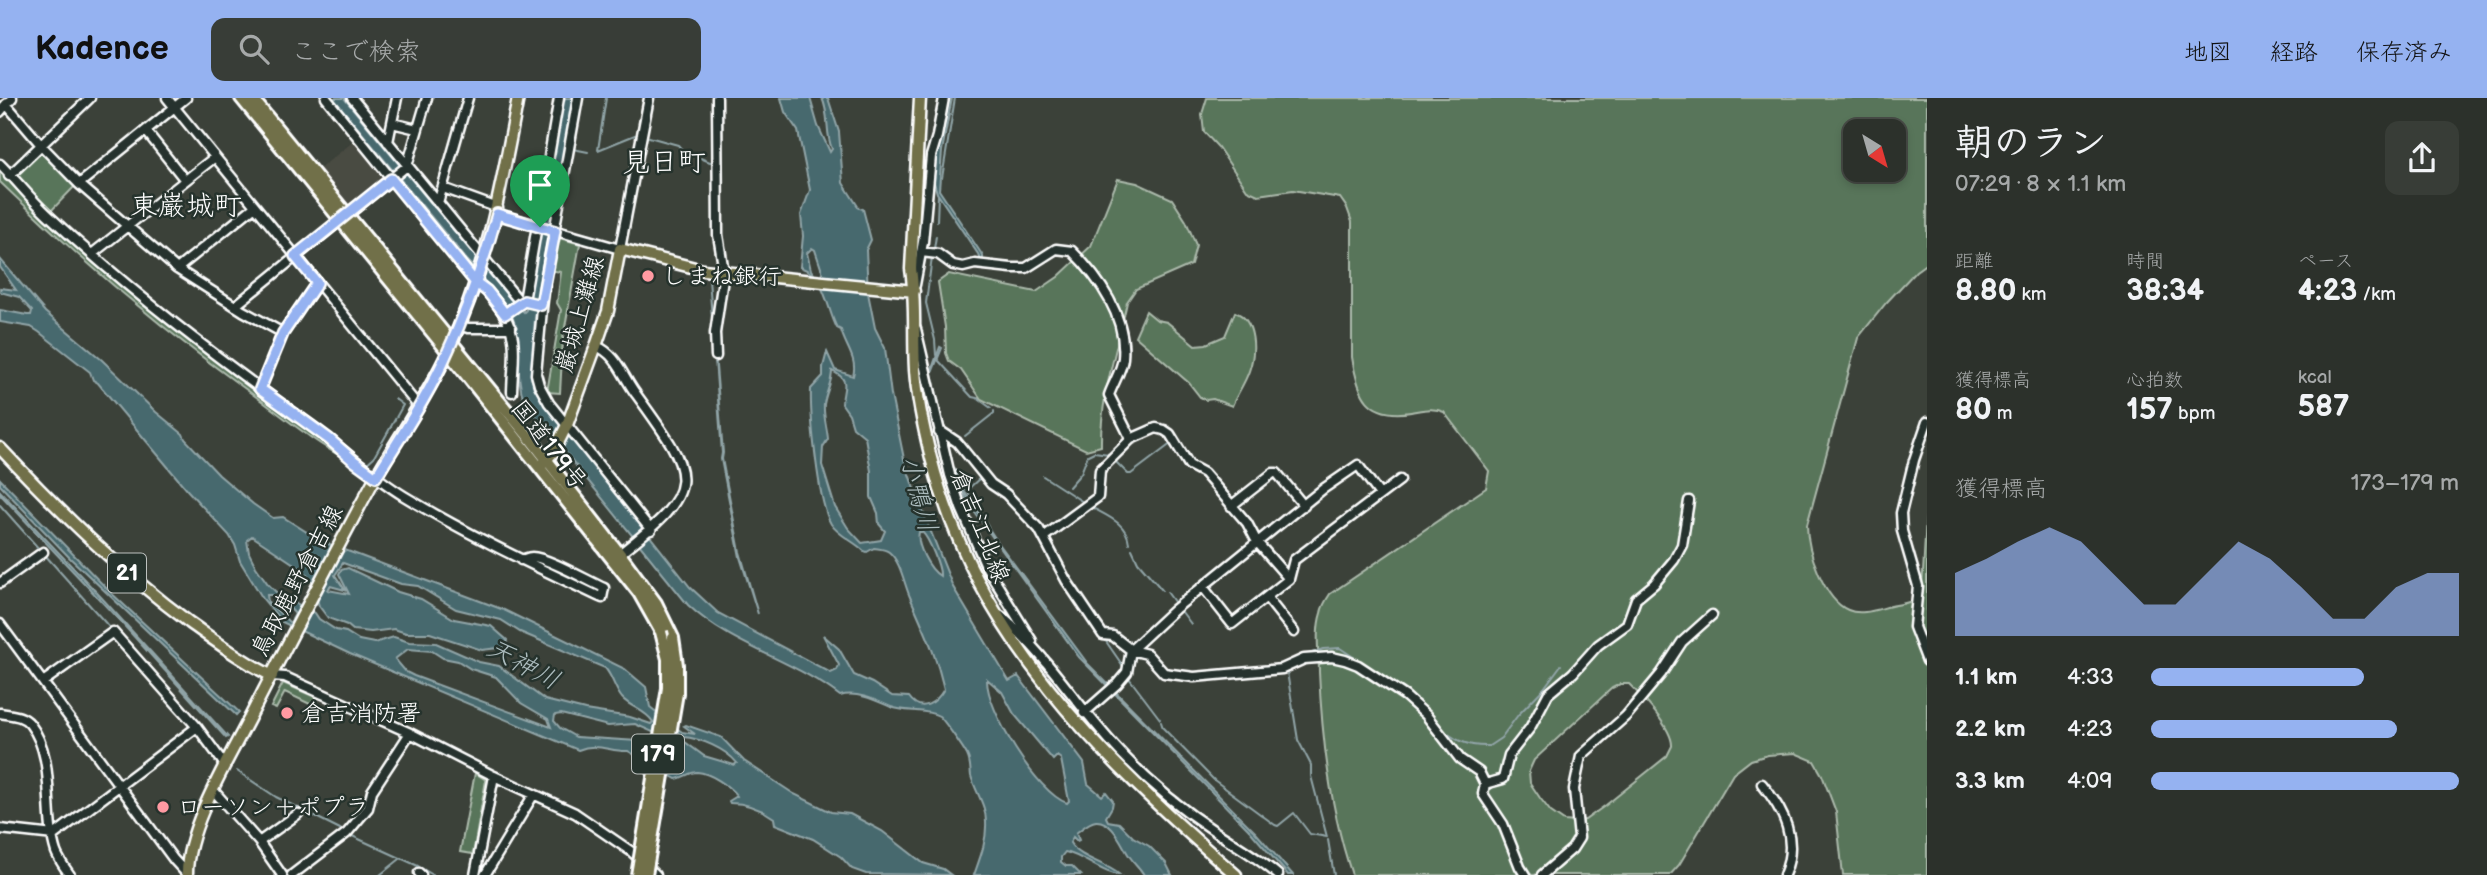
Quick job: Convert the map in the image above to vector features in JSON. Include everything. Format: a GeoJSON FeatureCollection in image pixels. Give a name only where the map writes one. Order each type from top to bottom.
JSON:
{"type":"FeatureCollection","features":[{"type":"Feature","properties":{"kind":"highway","name":"国道179号"},"geometry":{"type":"LineString","coordinates":[[241,98],[343,217],[543,463],[621,553],[656,603],[673,638],[677,693],[646,875]]}},
{"type":"Feature","properties":{"kind":"highway","name":"国道179号"},"geometry":{"type":"LineString","coordinates":[[252,98],[343,217]]}},
{"type":"Feature","properties":{"kind":"highway","name":"国道179号"},"geometry":{"type":"LineString","coordinates":[[621,553],[661,632],[668,659],[668,688],[637,875]]}},
{"type":"Feature","properties":{"kind":"main road","name":"鳥取鹿野倉吉線"},"geometry":{"type":"LineString","coordinates":[[0,448],[52,504],[147,591],[243,661],[272,676],[375,479],[419,407],[450,348],[483,263],[497,211],[518,98]]}},
{"type":"Feature","properties":{"kind":"main road","name":"倉吉江北線"},"geometry":{"type":"LineString","coordinates":[[920,98],[909,291],[915,373],[940,491],[960,541],[993,610],[1024,659],[1082,730],[1140,789],[1236,875]]}},
{"type":"Feature","properties":{"kind":"main road","name":"巌城上灘線"},"geometry":{"type":"LineString","coordinates":[[543,463],[554,451],[566,426],[596,346],[608,311],[620,249],[703,270],[909,291]]}},
{"type":"Feature","properties":{"kind":"main road"},"geometry":{"type":"LineString","coordinates":[[187,875],[190,848],[213,790],[272,676]]}},
{"type":"Feature","properties":{"kind":"street"},"geometry":{"type":"LineString","coordinates":[[9,176],[90,98]]}},
{"type":"Feature","properties":{"kind":"street"},"geometry":{"type":"LineString","coordinates":[[167,98],[419,407]]}},
{"type":"Feature","properties":{"kind":"street"},"geometry":{"type":"LineString","coordinates":[[79,184],[186,98]]}},
{"type":"Feature","properties":{"kind":"street"},"geometry":{"type":"LineString","coordinates":[[326,98],[505,314],[512,328],[514,346],[512,392]]}},
{"type":"Feature","properties":{"kind":"street"},"geometry":{"type":"LineString","coordinates":[[352,98],[360,102],[405,167],[438,203],[483,263],[522,301],[541,305]]}},
{"type":"Feature","properties":{"kind":"street"},"geometry":{"type":"LineString","coordinates":[[388,142],[397,98]]}},
{"type":"Feature","properties":{"kind":"street"},"geometry":{"type":"LineString","coordinates":[[235,306],[405,167],[427,98]]}},
{"type":"Feature","properties":{"kind":"street"},"geometry":{"type":"LineString","coordinates":[[438,203],[468,98]]}},
{"type":"Feature","properties":{"kind":"street"},"geometry":{"type":"LineString","coordinates":[[505,314],[522,301],[538,227],[559,98]]}},
{"type":"Feature","properties":{"kind":"street"},"geometry":{"type":"LineString","coordinates":[[578,98],[541,305],[536,374],[544,396],[650,531]]}},
{"type":"Feature","properties":{"kind":"street"},"geometry":{"type":"LineString","coordinates":[[443,188],[538,227],[620,249],[649,98]]}},
{"type":"Feature","properties":{"kind":"street"},"geometry":{"type":"LineString","coordinates":[[716,356],[715,333],[726,273],[718,235],[717,98]]}},
{"type":"Feature","properties":{"kind":"street"},"geometry":{"type":"LineString","coordinates":[[909,291],[921,253],[931,156],[944,98]]}},
{"type":"Feature","properties":{"kind":"street"},"geometry":{"type":"LineString","coordinates":[[6,105],[79,184],[177,269],[283,333]]}},
{"type":"Feature","properties":{"kind":"street"},"geometry":{"type":"LineString","coordinates":[[393,123],[418,129]]}},
{"type":"Feature","properties":{"kind":"street"},"geometry":{"type":"LineString","coordinates":[[146,131],[185,180]]}},
{"type":"Feature","properties":{"kind":"street"},"geometry":{"type":"LineString","coordinates":[[92,254],[215,157]]}},
{"type":"Feature","properties":{"kind":"street"},"geometry":{"type":"LineString","coordinates":[[0,164],[9,176],[92,254],[192,337],[329,439],[375,479],[471,535],[521,560],[602,598],[604,588],[583,578],[532,557],[521,560]]}},
{"type":"Feature","properties":{"kind":"street"},"geometry":{"type":"LineString","coordinates":[[177,269],[254,207]]}},
{"type":"Feature","properties":{"kind":"street"},"geometry":{"type":"LineString","coordinates":[[921,253],[938,254],[953,265],[963,267],[975,264],[1011,268],[1030,267],[1056,249],[1072,251],[1100,285],[1117,315],[1122,333],[1123,360],[1109,395],[1131,439]]}},
{"type":"Feature","properties":{"kind":"street"},"geometry":{"type":"LineString","coordinates":[[260,389],[283,333],[317,283]]}},
{"type":"Feature","properties":{"kind":"street"},"geometry":{"type":"LineString","coordinates":[[459,325],[468,328],[512,328]]}},
{"type":"Feature","properties":{"kind":"street"},"geometry":{"type":"LineString","coordinates":[[913,327],[917,330],[950,475],[971,533],[998,586],[1034,642],[1035,651]]}},
{"type":"Feature","properties":{"kind":"street"},"geometry":{"type":"LineString","coordinates":[[596,346],[607,350],[613,357],[669,440],[681,463],[681,493],[671,509],[650,531],[621,553]]}},
{"type":"Feature","properties":{"kind":"street"},"geometry":{"type":"LineString","coordinates":[[1927,422],[1901,513],[1902,531],[1918,586],[1913,627],[1927,661]]}},
{"type":"Feature","properties":{"kind":"street"},"geometry":{"type":"LineString","coordinates":[[1045,536],[1098,496],[1100,470],[1131,439],[1156,428],[1170,434],[1189,465],[1204,473],[1248,524],[1257,542],[1289,579]]}},
{"type":"Feature","properties":{"kind":"street"},"geometry":{"type":"LineString","coordinates":[[939,432],[957,442],[991,484],[1016,504],[1045,536],[1066,580],[1103,635],[1113,636],[1131,650],[1147,654],[1164,673],[1194,677],[1271,670],[1304,659],[1332,657],[1358,665],[1405,696],[1426,715],[1460,759],[1479,772],[1485,784],[1483,794],[1503,824],[1525,875]]}},
{"type":"Feature","properties":{"kind":"street"},"geometry":{"type":"LineString","coordinates":[[1084,713],[1117,684],[1126,672],[1131,650],[1257,542],[1358,465],[1380,495]]}},
{"type":"Feature","properties":{"kind":"street"},"geometry":{"type":"LineString","coordinates":[[1231,506],[1273,473],[1277,473],[1304,506]]}},
{"type":"Feature","properties":{"kind":"street"},"geometry":{"type":"LineString","coordinates":[[1203,587],[1232,624],[1289,579],[1294,559],[1400,480]]}},
{"type":"Feature","properties":{"kind":"street"},"geometry":{"type":"LineString","coordinates":[[1485,784],[1503,779],[1509,755],[1530,728],[1548,694],[1573,673],[1598,645],[1627,624],[1636,600],[1674,560],[1682,545],[1689,501]]}},
{"type":"Feature","properties":{"kind":"street"},"geometry":{"type":"LineString","coordinates":[[0,583],[43,552]]}},
{"type":"Feature","properties":{"kind":"street"},"geometry":{"type":"LineString","coordinates":[[1267,598],[1294,632]]}},
{"type":"Feature","properties":{"kind":"street"},"geometry":{"type":"LineString","coordinates":[[993,610],[1023,636],[1084,713],[1126,758],[1188,813],[1244,849],[1278,875]]}},
{"type":"Feature","properties":{"kind":"street"},"geometry":{"type":"LineString","coordinates":[[1542,875],[1572,849],[1579,838],[1574,789],[1581,756],[1626,716],[1661,674],[1682,642],[1712,615]]}},
{"type":"Feature","properties":{"kind":"street"},"geometry":{"type":"LineString","coordinates":[[0,624],[187,875]]}},
{"type":"Feature","properties":{"kind":"street"},"geometry":{"type":"LineString","coordinates":[[43,682],[113,632],[197,727],[225,765]]}},
{"type":"Feature","properties":{"kind":"street"},"geometry":{"type":"LineString","coordinates":[[272,676],[285,677],[410,733],[575,813],[610,835],[656,875]]}},
{"type":"Feature","properties":{"kind":"street"},"geometry":{"type":"LineString","coordinates":[[0,713],[19,716],[29,723],[39,743],[44,761],[56,850],[70,875]]}},
{"type":"Feature","properties":{"kind":"street"},"geometry":{"type":"LineString","coordinates":[[0,829],[54,835],[197,727]]}},
{"type":"Feature","properties":{"kind":"street"},"geometry":{"type":"LineString","coordinates":[[292,875],[347,833],[368,808],[372,791],[410,733]]}},
{"type":"Feature","properties":{"kind":"street"},"geometry":{"type":"LineString","coordinates":[[475,875],[494,776]]}},
{"type":"Feature","properties":{"kind":"street"},"geometry":{"type":"LineString","coordinates":[[1762,784],[1787,822],[1790,855],[1784,875]]}},
{"type":"Feature","properties":{"kind":"street"},"geometry":{"type":"LineString","coordinates":[[213,790],[259,842],[282,875]]}},
{"type":"Feature","properties":{"kind":"street"},"geometry":{"type":"LineString","coordinates":[[486,874],[534,794]]}},
{"type":"Feature","properties":{"kind":"street"},"geometry":{"type":"LineString","coordinates":[[259,842],[298,814]]}},
{"type":"Feature","properties":{"kind":"shaded area"},"geometry":{"type":"Polygon","coordinates":[[[354,141],[384,178],[384,182],[353,206],[348,206],[318,170],[354,141]]]}},
{"type":"Feature","properties":{"kind":"green space"},"geometry":{"type":"Polygon","coordinates":[[[1207,98],[1927,98],[1927,263],[1886,303],[1858,338],[1807,525],[1818,573],[1831,596],[1839,605],[1853,612],[1875,610],[1911,601],[1921,594],[1927,497],[1927,875],[1843,875],[1836,812],[1822,775],[1814,761],[1795,753],[1768,755],[1751,760],[1733,774],[1679,865],[1670,875],[1352,875],[1338,826],[1325,749],[1318,642],[1322,608],[1330,594],[1486,488],[1489,471],[1444,412],[1432,409],[1384,412],[1375,408],[1362,393],[1352,357],[1352,222],[1340,198],[1293,190],[1258,195],[1247,190],[1218,147],[1204,132],[1202,114],[1207,98]],[[1629,684],[1612,688],[1534,760],[1529,771],[1530,783],[1551,812],[1564,821],[1585,820],[1667,756],[1672,746],[1662,722],[1629,684]]]}},
{"type":"Feature","properties":{"kind":"green space"},"geometry":{"type":"Polygon","coordinates":[[[44,150],[76,185],[49,213],[15,174],[39,151],[44,150]]]}},
{"type":"Feature","properties":{"kind":"green space"},"geometry":{"type":"Polygon","coordinates":[[[0,168],[106,269],[328,439],[348,460],[289,421],[123,294],[0,182],[0,168]]]}},
{"type":"Feature","properties":{"kind":"green space"},"geometry":{"type":"Polygon","coordinates":[[[1118,179],[1137,183],[1172,199],[1186,221],[1196,245],[1191,265],[1136,289],[1127,302],[1106,392],[1101,446],[1086,450],[981,399],[961,370],[949,361],[946,353],[938,282],[949,274],[1036,292],[1058,277],[1091,246],[1118,179]]]}},
{"type":"Feature","properties":{"kind":"green space"},"geometry":{"type":"Polygon","coordinates":[[[556,237],[580,244],[563,338],[560,393],[547,392],[561,310],[557,303],[561,272],[549,270],[556,237]]]}},
{"type":"Feature","properties":{"kind":"green space"},"geometry":{"type":"Polygon","coordinates":[[[1146,311],[1157,320],[1167,322],[1195,345],[1206,344],[1225,336],[1235,312],[1242,316],[1251,329],[1253,355],[1232,406],[1200,397],[1189,383],[1135,336],[1146,311]]]}},
{"type":"Feature","properties":{"kind":"green space"},"geometry":{"type":"Polygon","coordinates":[[[283,683],[315,697],[317,702],[314,706],[285,692],[276,709],[271,707],[283,683]]]}},
{"type":"Feature","properties":{"kind":"green space"},"geometry":{"type":"Polygon","coordinates":[[[475,773],[486,780],[473,854],[460,852],[475,773]]]}},
{"type":"Feature","properties":{"kind":"water"},"geometry":{"type":"Polygon","coordinates":[[[333,98],[344,98],[524,312],[562,98],[574,98],[535,318],[531,378],[538,394],[690,587],[718,613],[831,673],[837,670],[839,665],[823,635],[839,649],[854,675],[892,696],[909,697],[918,705],[933,702],[944,689],[941,676],[897,561],[884,550],[874,548],[864,551],[842,535],[831,524],[822,498],[813,438],[811,389],[823,376],[827,352],[835,370],[853,376],[854,364],[820,285],[809,271],[800,267],[803,236],[801,215],[810,190],[798,131],[785,112],[781,98],[810,98],[818,126],[830,152],[832,149],[822,98],[828,98],[839,132],[843,183],[859,208],[863,209],[871,240],[866,250],[868,293],[875,328],[885,348],[904,459],[953,587],[1009,681],[1018,676],[1084,763],[1088,784],[1102,796],[1106,792],[1113,801],[1106,817],[1108,821],[1119,823],[1133,837],[1149,846],[1166,863],[1172,875],[1144,875],[1112,829],[1096,821],[1076,833],[1079,840],[1073,837],[1070,843],[1086,857],[1120,875],[1107,872],[1065,852],[1061,862],[1072,866],[1081,875],[974,875],[985,836],[984,810],[971,776],[967,755],[941,718],[928,712],[897,709],[859,695],[840,696],[803,672],[723,631],[688,605],[524,401],[519,379],[517,335],[511,313],[333,98]],[[812,248],[807,253],[811,270],[825,289],[828,289],[815,250],[812,248]],[[832,371],[824,404],[828,439],[823,447],[822,465],[835,507],[848,528],[862,543],[881,540],[885,531],[879,524],[878,513],[871,497],[871,471],[865,437],[853,427],[842,404],[844,381],[832,371]],[[919,532],[924,556],[940,576],[937,560],[928,540],[922,532],[919,532]],[[987,679],[989,693],[1004,729],[1029,768],[1055,796],[1067,803],[1069,801],[1061,759],[1057,756],[1053,760],[1014,714],[1002,692],[987,679]]]}},
{"type":"Feature","properties":{"kind":"water"},"geometry":{"type":"Polygon","coordinates":[[[949,98],[952,98],[942,151],[939,190],[983,256],[983,261],[937,193],[932,175],[949,98]]]}},
{"type":"Feature","properties":{"kind":"water"},"geometry":{"type":"Polygon","coordinates":[[[0,259],[45,312],[183,434],[219,475],[273,518],[283,517],[321,541],[504,610],[625,669],[646,687],[650,707],[682,732],[695,734],[684,726],[686,725],[721,737],[744,761],[794,794],[831,812],[850,814],[882,831],[923,863],[943,869],[951,875],[866,874],[852,869],[841,857],[813,839],[775,824],[774,818],[764,811],[748,805],[730,803],[729,801],[737,796],[714,777],[694,772],[676,779],[628,751],[598,747],[578,750],[350,654],[282,622],[263,599],[240,561],[229,535],[93,380],[90,372],[31,327],[0,322],[0,310],[27,315],[31,315],[32,311],[19,297],[0,292],[0,288],[16,290],[0,267],[0,259]],[[252,536],[247,540],[249,553],[268,584],[278,594],[315,613],[319,619],[336,630],[374,643],[394,637],[409,642],[436,643],[479,662],[499,666],[545,700],[630,717],[651,724],[653,722],[622,698],[605,668],[520,632],[501,620],[456,609],[418,586],[401,584],[343,563],[335,575],[345,590],[330,586],[328,590],[349,594],[339,574],[341,570],[348,568],[398,592],[421,599],[454,619],[491,626],[507,640],[506,647],[482,650],[430,633],[406,633],[394,629],[371,632],[353,630],[328,618],[319,606],[312,582],[303,570],[252,536]],[[267,595],[268,602],[290,623],[295,614],[287,605],[271,595],[267,595]],[[408,649],[395,659],[406,672],[414,676],[551,727],[548,719],[521,703],[496,677],[471,669],[458,661],[443,658],[432,651],[408,649]],[[561,714],[555,715],[554,721],[560,728],[576,737],[653,742],[677,759],[678,751],[653,732],[635,724],[608,726],[561,714]],[[683,737],[681,739],[704,756],[734,765],[737,763],[726,753],[705,742],[683,737]]]}},
{"type":"Feature","properties":{"kind":"water"},"geometry":{"type":"Polygon","coordinates":[[[709,279],[722,459],[740,552],[758,614],[740,557],[721,459],[709,279]]]}},
{"type":"Feature","properties":{"kind":"water"},"geometry":{"type":"Polygon","coordinates":[[[940,347],[942,348],[932,373],[953,466],[964,491],[997,541],[1088,664],[1256,833],[1293,875],[1288,875],[1250,831],[1079,657],[968,503],[950,463],[930,374],[940,347]]]}},
{"type":"Feature","properties":{"kind":"water"},"geometry":{"type":"Polygon","coordinates":[[[0,479],[108,590],[239,712],[236,715],[70,558],[0,485],[0,479]]]}},
{"type":"Feature","properties":{"kind":"water"},"geometry":{"type":"Polygon","coordinates":[[[0,491],[101,597],[228,737],[226,738],[0,491]]]}},
{"type":"Feature","properties":{"kind":"waterway"},"geometry":{"type":"LineString","coordinates":[[606,98],[598,150],[635,135]]}},
{"type":"Feature","properties":{"kind":"waterway"},"geometry":{"type":"LineString","coordinates":[[942,178],[955,98]]}},
{"type":"Feature","properties":{"kind":"waterway"},"geometry":{"type":"LineString","coordinates":[[649,137],[678,145],[683,151],[710,162]]}},
{"type":"Feature","properties":{"kind":"waterway"},"geometry":{"type":"LineString","coordinates":[[573,149],[588,152]]}},
{"type":"Feature","properties":{"kind":"waterway"},"geometry":{"type":"LineString","coordinates":[[937,221],[938,195]]}},
{"type":"Feature","properties":{"kind":"waterway"},"geometry":{"type":"LineString","coordinates":[[934,249],[936,236]]}},
{"type":"Feature","properties":{"kind":"waterway"},"geometry":{"type":"LineString","coordinates":[[932,257],[926,303],[936,355]]}},
{"type":"Feature","properties":{"kind":"waterway"},"geometry":{"type":"LineString","coordinates":[[938,360],[972,397],[991,408]]}},
{"type":"Feature","properties":{"kind":"waterway"},"geometry":{"type":"LineString","coordinates":[[365,465],[374,457],[403,405],[395,399]]}},
{"type":"Feature","properties":{"kind":"waterway"},"geometry":{"type":"LineString","coordinates":[[965,436],[994,411]]}},
{"type":"Feature","properties":{"kind":"waterway"},"geometry":{"type":"LineString","coordinates":[[1114,460],[1131,474],[1172,443]]}},
{"type":"Feature","properties":{"kind":"waterway"},"geometry":{"type":"LineString","coordinates":[[1069,487],[1081,473],[1088,455],[1094,452],[1109,454]]}},
{"type":"Feature","properties":{"kind":"waterway"},"geometry":{"type":"LineString","coordinates":[[1043,476],[1083,502]]}},
{"type":"Feature","properties":{"kind":"waterway"},"geometry":{"type":"LineString","coordinates":[[981,477],[967,490],[988,526]]}},
{"type":"Feature","properties":{"kind":"waterway"},"geometry":{"type":"LineString","coordinates":[[0,505],[40,550]]}},
{"type":"Feature","properties":{"kind":"waterway"},"geometry":{"type":"LineString","coordinates":[[1091,507],[1120,525],[1129,543]]}},
{"type":"Feature","properties":{"kind":"waterway"},"geometry":{"type":"LineString","coordinates":[[1132,549],[1138,562],[1162,590]]}},
{"type":"Feature","properties":{"kind":"waterway"},"geometry":{"type":"LineString","coordinates":[[45,555],[110,628]]}},
{"type":"Feature","properties":{"kind":"waterway"},"geometry":{"type":"LineString","coordinates":[[1167,592],[1175,603]]}},
{"type":"Feature","properties":{"kind":"waterway"},"geometry":{"type":"LineString","coordinates":[[1182,612],[1191,624]]}},
{"type":"Feature","properties":{"kind":"waterway"},"geometry":{"type":"LineString","coordinates":[[1105,640],[1123,666]]}},
{"type":"Feature","properties":{"kind":"waterway"},"geometry":{"type":"LineString","coordinates":[[1295,659],[1323,649],[1340,648],[1373,670]]}},
{"type":"Feature","properties":{"kind":"waterway"},"geometry":{"type":"LineString","coordinates":[[1440,727],[1462,742],[1489,746],[1501,738],[1561,665]]}},
{"type":"Feature","properties":{"kind":"waterway"},"geometry":{"type":"LineString","coordinates":[[1161,722],[1163,728],[1214,780],[1275,825],[1278,826],[1294,813],[1310,834],[1327,837],[1311,776],[1311,765],[1298,740],[1287,672]]}},
{"type":"Feature","properties":{"kind":"waterway"},"geometry":{"type":"LineString","coordinates":[[1129,678],[1160,719]]}},
{"type":"Feature","properties":{"kind":"waterway"},"geometry":{"type":"LineString","coordinates":[[49,683],[58,696]]}},
{"type":"Feature","properties":{"kind":"waterway"},"geometry":{"type":"LineString","coordinates":[[237,771],[276,797],[340,829]]}},
{"type":"Feature","properties":{"kind":"waterway"},"geometry":{"type":"LineString","coordinates":[[350,835],[433,875]]}},
{"type":"Feature","properties":{"kind":"waterway"},"geometry":{"type":"LineString","coordinates":[[325,855],[349,837]]}},
{"type":"Feature","properties":{"kind":"waterway"},"geometry":{"type":"LineString","coordinates":[[1328,840],[1334,875]]}},
{"type":"Feature","properties":{"kind":"waterway"},"geometry":{"type":"LineString","coordinates":[[380,875],[400,859]]}},
{"type":"Feature","properties":{"kind":"place","name":"しまね銀行"},"geometry":{"type":"Point","coordinates":[648,276]}},
{"type":"Feature","properties":{"kind":"place","name":"倉吉消防署"},"geometry":{"type":"Point","coordinates":[287,713]}},
{"type":"Feature","properties":{"kind":"place","name":"ローソン＋ポプラ"},"geometry":{"type":"Point","coordinates":[163,807]}},
{"type":"Feature","properties":{"kind":"district","name":"見日町"},"geometry":{"type":"Point","coordinates":[664,162]}},
{"type":"Feature","properties":{"kind":"district","name":"東巌城町"},"geometry":{"type":"Point","coordinates":[186,206]}},
{"type":"Feature","properties":{"kind":"route"},"geometry":{"type":"LineString","coordinates":[[540,227],[497,214],[483,266],[476,283],[448,352],[419,407],[376,477],[260,389],[283,333],[317,283],[295,256],[391,179],[476,283],[487,291],[505,314],[520,302],[541,305],[555,231],[540,227]]}},
{"type":"Feature","properties":{"kind":"water label","name":"小鴨川"},"geometry":{"type":"Point","coordinates":[918,494]}},
{"type":"Feature","properties":{"kind":"water label","name":"天神川"},"geometry":{"type":"Point","coordinates":[523,665]}}]}
